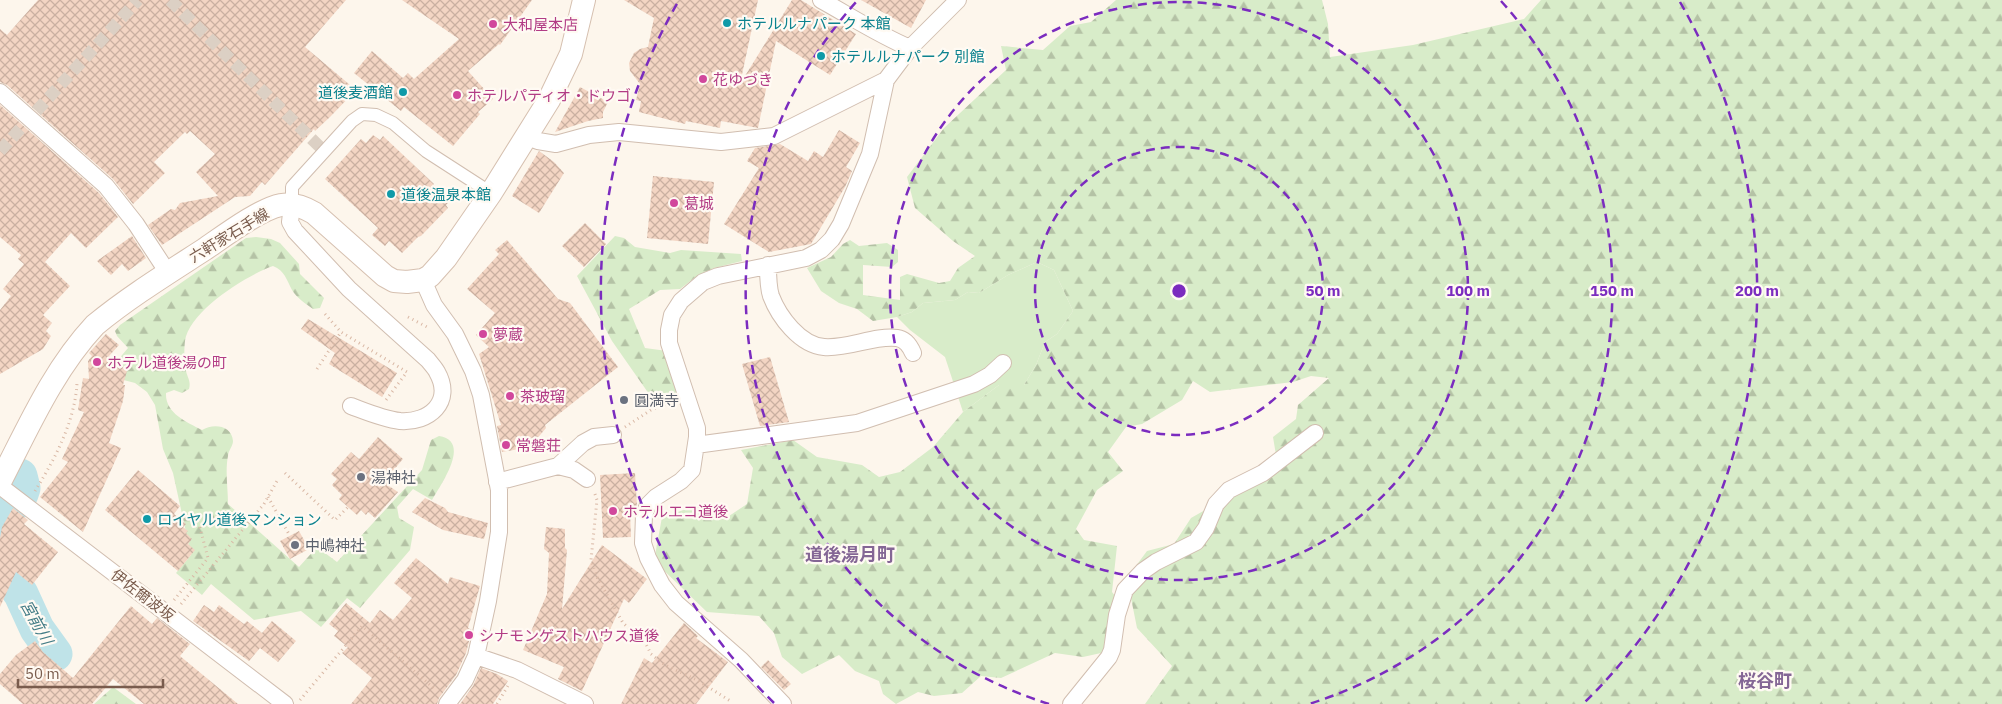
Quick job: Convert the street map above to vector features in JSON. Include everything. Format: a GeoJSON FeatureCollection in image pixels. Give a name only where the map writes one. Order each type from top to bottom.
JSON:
{"type":"FeatureCollection","features":[{"type":"Feature","properties":{"kind":"main road"},"geometry":{"type":"LineString","coordinates":[[292,205],[305,208],[314,213],[384,276],[394,281],[423,280],[438,269],[492,194],[525,136],[549,100],[571,54],[584,0]]}},
{"type":"Feature","properties":{"kind":"main road","name":"六軒家石手線"},"geometry":{"type":"LineString","coordinates":[[0,482],[48,389],[70,354],[95,325],[233,230],[268,210],[281,205],[292,205]]}},
{"type":"Feature","properties":{"kind":"street"},"geometry":{"type":"LineString","coordinates":[[821,0],[869,26],[886,38],[910,48]]}},
{"type":"Feature","properties":{"kind":"street"},"geometry":{"type":"LineString","coordinates":[[783,704],[741,660],[676,603],[662,585],[648,558],[643,543],[644,515],[648,505],[656,497],[681,481],[692,470],[696,445],[697,428],[670,343],[669,330],[672,315],[681,302],[703,282],[718,276],[806,258],[821,250],[832,238],[841,224],[870,154],[886,80],[910,48],[958,0]]}},
{"type":"Feature","properties":{"kind":"street"},"geometry":{"type":"LineString","coordinates":[[525,136],[538,141],[556,144],[589,135],[619,132],[721,142],[774,136],[886,80]]}},
{"type":"Feature","properties":{"kind":"street"},"geometry":{"type":"LineString","coordinates":[[0,92],[106,186],[136,224],[168,273]]}},
{"type":"Feature","properties":{"kind":"street"},"geometry":{"type":"LineString","coordinates":[[351,406],[380,417],[400,421],[417,420],[426,417],[437,409],[442,399],[442,386],[438,373],[428,360],[349,289],[294,232],[290,222],[292,187],[352,121],[362,114],[376,115],[393,123],[426,151],[492,194]]}},
{"type":"Feature","properties":{"kind":"street"},"geometry":{"type":"LineString","coordinates":[[768,265],[770,294],[787,323],[808,342],[822,347],[842,347],[886,338],[898,338],[910,346],[913,353]]}},
{"type":"Feature","properties":{"kind":"street"},"geometry":{"type":"LineString","coordinates":[[423,280],[434,305],[455,334],[481,395],[497,482],[499,532],[488,601],[476,656],[465,680],[448,703]]}},
{"type":"Feature","properties":{"kind":"street"},"geometry":{"type":"LineString","coordinates":[[696,445],[857,423],[974,384],[990,375],[1003,363]]}},
{"type":"Feature","properties":{"kind":"street"},"geometry":{"type":"LineString","coordinates":[[1071,704],[1109,657],[1112,650],[1117,615],[1125,590],[1156,562],[1196,542],[1206,528],[1216,504],[1229,490],[1263,473],[1315,433]]}},
{"type":"Feature","properties":{"kind":"street"},"geometry":{"type":"LineString","coordinates":[[497,482],[558,466],[583,443],[594,437],[613,435]]}},
{"type":"Feature","properties":{"kind":"street"},"geometry":{"type":"LineString","coordinates":[[558,466],[574,470],[587,479]]}},
{"type":"Feature","properties":{"kind":"street","name":"伊佐爾波坂"},"geometry":{"type":"LineString","coordinates":[[0,486],[285,704]]}},
{"type":"Feature","properties":{"kind":"street"},"geometry":{"type":"LineString","coordinates":[[476,656],[517,670],[585,704]]}},
{"type":"Feature","properties":{"kind":"path"},"geometry":{"type":"LineString","coordinates":[[325,314],[341,332],[407,372],[384,403]]}},
{"type":"Feature","properties":{"kind":"path"},"geometry":{"type":"LineString","coordinates":[[317,369],[341,332]]}},
{"type":"Feature","properties":{"kind":"path"},"geometry":{"type":"LineString","coordinates":[[26,506],[60,446],[72,413],[78,374],[70,354]]}},
{"type":"Feature","properties":{"kind":"path"},"geometry":{"type":"LineString","coordinates":[[613,435],[651,410],[676,399]]}},
{"type":"Feature","properties":{"kind":"path"},"geometry":{"type":"LineString","coordinates":[[285,474],[336,520],[348,506]]}},
{"type":"Feature","properties":{"kind":"path"},"geometry":{"type":"LineString","coordinates":[[587,479],[594,490],[597,500],[591,560],[597,577],[623,623],[645,642],[652,654],[665,665],[696,680],[732,702]]}},
{"type":"Feature","properties":{"kind":"path"},"geometry":{"type":"LineString","coordinates":[[180,605],[268,497],[277,481]]}},
{"type":"Feature","properties":{"kind":"path"},"geometry":{"type":"LineString","coordinates":[[268,497],[290,536]]}},
{"type":"Feature","properties":{"kind":"path"},"geometry":{"type":"LineString","coordinates":[[199,524],[208,558],[214,564]]}},
{"type":"Feature","properties":{"kind":"path"},"geometry":{"type":"LineString","coordinates":[[164,612],[208,558]]}},
{"type":"Feature","properties":{"kind":"path"},"geometry":{"type":"LineString","coordinates":[[296,704],[362,626],[448,703]]}},
{"type":"Feature","properties":{"kind":"green space"},"geometry":{"type":"Polygon","coordinates":[[[1116,0],[1322,0],[1328,24],[1330,57],[1413,45],[1524,19],[1541,0],[2002,0],[2002,704],[1145,704],[1172,666],[1137,628],[1127,578],[1147,551],[1174,544],[1191,518],[1247,486],[1276,455],[1273,437],[1296,419],[1298,405],[1329,378],[1311,376],[1293,382],[1210,392],[1193,381],[1182,400],[1142,424],[1126,427],[1108,452],[1123,471],[1097,490],[1076,529],[1084,540],[1117,546],[1112,592],[1126,610],[1119,649],[1083,657],[1055,653],[1001,678],[981,676],[962,693],[934,696],[918,692],[896,704],[883,694],[879,681],[855,671],[839,655],[802,674],[782,657],[774,633],[759,616],[707,612],[654,561],[662,517],[702,504],[726,518],[747,504],[753,468],[741,450],[793,440],[817,457],[862,465],[879,477],[900,472],[933,447],[963,412],[999,385],[1024,385],[1036,365],[1045,342],[1057,334],[1073,311],[1054,270],[1037,262],[1008,275],[979,293],[968,292],[955,300],[923,303],[912,312],[873,321],[857,309],[839,303],[821,291],[807,268],[831,257],[843,244],[850,240],[859,246],[887,243],[898,250],[898,262],[892,267],[863,265],[863,295],[900,300],[900,277],[907,274],[939,283],[950,281],[958,268],[975,256],[953,241],[915,208],[907,177],[944,128],[1006,70],[1001,46],[1043,50],[1070,26],[1091,22],[1116,0]]]}},
{"type":"Feature","properties":{"kind":"green space"},"geometry":{"type":"Polygon","coordinates":[[[615,236],[624,238],[635,247],[670,253],[681,250],[741,254],[742,261],[714,268],[697,276],[680,289],[660,290],[629,309],[645,348],[667,351],[680,397],[656,404],[612,341],[577,276],[615,236]]]}},
{"type":"Feature","properties":{"kind":"green space"},"geometry":{"type":"Polygon","coordinates":[[[246,238],[271,239],[280,243],[299,264],[300,274],[324,298],[320,308],[313,309],[296,296],[283,273],[273,266],[249,277],[221,296],[208,306],[189,330],[184,352],[189,389],[182,393],[174,390],[166,393],[167,400],[173,411],[189,424],[202,430],[216,426],[221,427],[226,429],[232,436],[233,443],[228,454],[227,468],[228,504],[299,567],[317,547],[337,562],[422,470],[431,440],[439,436],[449,440],[453,446],[454,454],[451,464],[432,500],[413,489],[397,507],[399,518],[414,527],[410,550],[360,608],[347,598],[321,627],[301,611],[254,620],[211,584],[202,595],[176,573],[191,555],[173,473],[163,449],[155,405],[147,392],[135,383],[116,378],[117,361],[128,348],[115,331],[120,325],[246,238]]]}},
{"type":"Feature","properties":{"kind":"green space"},"geometry":{"type":"Polygon","coordinates":[[[1037,262],[1054,270],[1073,311],[1057,334],[1045,342],[1036,365],[1024,385],[999,385],[963,412],[945,357],[910,330],[897,317],[912,312],[923,303],[955,300],[968,292],[979,293],[1008,275],[1037,262]]]}},
{"type":"Feature","properties":{"kind":"green space"},"geometry":{"type":"Polygon","coordinates":[[[113,687],[136,704],[94,704],[113,687]]]}},
{"type":"Feature","properties":{"kind":"building"},"geometry":{"type":"Polygon","coordinates":[[[38,0],[346,0],[305,47],[356,90],[315,131],[314,129],[265,185],[262,182],[250,196],[235,197],[162,245],[148,225],[171,209],[175,210],[180,203],[218,196],[196,172],[215,154],[190,131],[187,134],[185,132],[154,162],[165,173],[133,204],[113,179],[7,85],[0,82],[0,29],[7,35],[38,0]]]}},
{"type":"Feature","properties":{"kind":"building"},"geometry":{"type":"Polygon","coordinates":[[[402,0],[532,0],[500,45],[468,71],[493,99],[478,112],[480,114],[453,146],[404,107],[401,111],[354,73],[372,51],[403,78],[408,73],[414,79],[459,39],[402,0]]]}},
{"type":"Feature","properties":{"kind":"building"},"geometry":{"type":"Polygon","coordinates":[[[624,0],[758,0],[740,84],[792,0],[801,0],[856,34],[830,75],[776,41],[758,128],[721,121],[720,128],[686,121],[685,124],[639,112],[641,101],[636,100],[640,84],[630,71],[629,63],[634,53],[648,47],[654,18],[624,0]]]}},
{"type":"Feature","properties":{"kind":"building"},"geometry":{"type":"Polygon","coordinates":[[[861,0],[926,0],[911,28],[861,0]]]}},
{"type":"Feature","properties":{"kind":"building"},"geometry":{"type":"Polygon","coordinates":[[[580,87],[608,102],[603,112],[603,118],[555,132],[580,87]]]}},
{"type":"Feature","properties":{"kind":"building"},"geometry":{"type":"Polygon","coordinates":[[[0,105],[99,193],[118,217],[86,248],[71,233],[45,262],[70,286],[43,315],[52,323],[46,331],[51,336],[43,349],[0,374],[0,310],[11,296],[3,289],[24,264],[18,259],[21,255],[0,237],[0,105]]]}},
{"type":"Feature","properties":{"kind":"building"},"geometry":{"type":"Polygon","coordinates":[[[839,130],[860,143],[846,167],[852,171],[845,187],[811,244],[769,252],[724,224],[759,168],[747,161],[755,148],[780,144],[808,161],[814,151],[823,157],[839,130]]]}},
{"type":"Feature","properties":{"kind":"building","name":"道後温泉本館"},"geometry":{"type":"Polygon","coordinates":[[[373,135],[380,140],[383,136],[434,184],[431,187],[448,203],[446,205],[448,208],[402,253],[389,241],[385,246],[372,235],[378,228],[325,179],[361,139],[366,143],[373,135]]]}},
{"type":"Feature","properties":{"kind":"building"},"geometry":{"type":"Polygon","coordinates":[[[539,151],[554,162],[564,173],[539,213],[512,196],[539,151]]]}},
{"type":"Feature","properties":{"kind":"building"},"geometry":{"type":"Polygon","coordinates":[[[653,176],[714,182],[708,244],[647,238],[653,176]]]}},
{"type":"Feature","properties":{"kind":"building"},"geometry":{"type":"Polygon","coordinates":[[[585,223],[606,244],[584,267],[562,246],[585,223]]]}},
{"type":"Feature","properties":{"kind":"building"},"geometry":{"type":"Polygon","coordinates":[[[132,236],[146,258],[128,271],[122,264],[111,275],[97,261],[132,236]]]}},
{"type":"Feature","properties":{"kind":"building"},"geometry":{"type":"Polygon","coordinates":[[[507,240],[558,299],[570,303],[618,367],[545,425],[546,428],[530,447],[502,452],[497,426],[501,425],[479,354],[489,347],[476,335],[495,313],[467,289],[499,254],[495,250],[507,240]]]}},
{"type":"Feature","properties":{"kind":"building"},"geometry":{"type":"Polygon","coordinates":[[[308,319],[397,373],[382,397],[329,364],[335,353],[301,329],[308,319]]]}},
{"type":"Feature","properties":{"kind":"building"},"geometry":{"type":"Polygon","coordinates":[[[106,334],[119,345],[109,356],[127,371],[123,385],[125,385],[123,401],[109,443],[121,448],[83,532],[40,497],[68,462],[62,459],[84,412],[78,410],[83,378],[89,379],[88,361],[92,356],[89,353],[106,334]]]}},
{"type":"Feature","properties":{"kind":"building"},"geometry":{"type":"Polygon","coordinates":[[[770,357],[789,422],[760,426],[742,364],[770,357]]]}},
{"type":"Feature","properties":{"kind":"building","name":"湯神社"},"geometry":{"type":"Polygon","coordinates":[[[378,437],[403,459],[386,479],[391,484],[389,486],[398,492],[375,518],[368,512],[366,515],[361,510],[357,515],[339,499],[342,495],[332,485],[337,479],[331,474],[351,452],[359,459],[378,437]]]}},
{"type":"Feature","properties":{"kind":"building","name":"ロイヤル道後マンション"},"geometry":{"type":"Polygon","coordinates":[[[138,470],[180,506],[174,514],[186,524],[183,527],[188,531],[186,533],[192,539],[188,544],[195,550],[178,571],[105,510],[138,470]]]}},
{"type":"Feature","properties":{"kind":"building"},"geometry":{"type":"Polygon","coordinates":[[[635,473],[637,506],[635,512],[630,512],[631,537],[603,538],[600,475],[635,473]]]}},
{"type":"Feature","properties":{"kind":"building"},"geometry":{"type":"Polygon","coordinates":[[[425,498],[445,508],[448,512],[488,523],[484,539],[443,530],[412,512],[425,498]]]}},
{"type":"Feature","properties":{"kind":"building"},"geometry":{"type":"Polygon","coordinates":[[[13,508],[28,520],[24,524],[58,552],[32,585],[16,572],[0,607],[0,538],[2,527],[13,508]]]}},
{"type":"Feature","properties":{"kind":"building"},"geometry":{"type":"Polygon","coordinates":[[[546,527],[565,529],[565,548],[567,550],[562,609],[602,545],[647,579],[629,603],[624,599],[582,691],[558,679],[564,667],[523,650],[547,594],[549,553],[544,549],[546,527]]]}},
{"type":"Feature","properties":{"kind":"building","name":"中嶋神社"},"geometry":{"type":"Polygon","coordinates":[[[299,531],[309,549],[290,559],[280,541],[299,531]]]}},
{"type":"Feature","properties":{"kind":"building"},"geometry":{"type":"Polygon","coordinates":[[[416,558],[448,584],[450,577],[480,586],[468,628],[472,630],[466,653],[456,675],[439,698],[437,704],[351,704],[372,678],[342,653],[348,647],[334,636],[338,631],[329,624],[346,603],[370,623],[380,610],[393,620],[412,598],[394,583],[416,558]]]}},
{"type":"Feature","properties":{"kind":"building"},"geometry":{"type":"Polygon","coordinates":[[[204,605],[214,612],[219,605],[244,624],[247,621],[262,633],[272,621],[296,641],[278,662],[260,648],[249,661],[193,621],[204,605]]]}},
{"type":"Feature","properties":{"kind":"building"},"geometry":{"type":"Polygon","coordinates":[[[131,606],[152,624],[157,618],[190,644],[180,656],[238,704],[144,704],[113,679],[92,704],[23,704],[0,684],[0,674],[16,655],[35,641],[43,652],[73,678],[131,606]]]}},
{"type":"Feature","properties":{"kind":"building"},"geometry":{"type":"Polygon","coordinates":[[[684,623],[698,636],[696,638],[728,662],[696,704],[621,704],[644,658],[652,663],[684,623]]]}},
{"type":"Feature","properties":{"kind":"building"},"geometry":{"type":"Polygon","coordinates":[[[768,660],[791,684],[784,690],[761,667],[768,660]]]}},
{"type":"Feature","properties":{"kind":"building"},"geometry":{"type":"Polygon","coordinates":[[[481,668],[497,674],[508,681],[493,704],[460,704],[473,686],[481,668]]]}},
{"type":"Feature","properties":{"kind":"waterway","name":"宮前川"},"geometry":{"type":"LineString","coordinates":[[20,476],[23,488],[21,494]]}},
{"type":"Feature","properties":{"kind":"waterway","name":"宮前川"},"geometry":{"type":"LineString","coordinates":[[0,527],[9,511]]}},
{"type":"Feature","properties":{"kind":"waterway","name":"宮前川"},"geometry":{"type":"LineString","coordinates":[[0,565],[21,594],[37,629],[55,654]]}},
{"type":"Feature","properties":{"kind":"tunnel"},"geometry":{"type":"LineString","coordinates":[[0,151],[138,0]]}},
{"type":"Feature","properties":{"kind":"tunnel"},"geometry":{"type":"LineString","coordinates":[[170,0],[324,151]]}},
{"type":"Feature","properties":{"kind":"place","name":"ホテルルナパーク 本館"},"geometry":{"type":"Point","coordinates":[727,23]}},
{"type":"Feature","properties":{"kind":"place","name":"大和屋本店"},"geometry":{"type":"Point","coordinates":[493,24]}},
{"type":"Feature","properties":{"kind":"place","name":"ホテルルナパーク 別館"},"geometry":{"type":"Point","coordinates":[821,56]}},
{"type":"Feature","properties":{"kind":"place","name":"花ゆづき"},"geometry":{"type":"Point","coordinates":[703,79]}},
{"type":"Feature","properties":{"kind":"place","name":"道後麦酒館"},"geometry":{"type":"Point","coordinates":[403,92]}},
{"type":"Feature","properties":{"kind":"place","name":"ホテルパティオ・ドウゴ"},"geometry":{"type":"Point","coordinates":[457,95]}},
{"type":"Feature","properties":{"kind":"place","name":"道後温泉本館"},"geometry":{"type":"Point","coordinates":[391,194]}},
{"type":"Feature","properties":{"kind":"place","name":"葛城"},"geometry":{"type":"Point","coordinates":[674,203]}},
{"type":"Feature","properties":{"kind":"place","name":"夢蔵"},"geometry":{"type":"Point","coordinates":[483,334]}},
{"type":"Feature","properties":{"kind":"place","name":"ホテル道後湯の町"},"geometry":{"type":"Point","coordinates":[97,362]}},
{"type":"Feature","properties":{"kind":"place","name":"茶玻瑠"},"geometry":{"type":"Point","coordinates":[510,396]}},
{"type":"Feature","properties":{"kind":"place","name":"圓満寺"},"geometry":{"type":"Point","coordinates":[624,400]}},
{"type":"Feature","properties":{"kind":"place","name":"常磐荘"},"geometry":{"type":"Point","coordinates":[506,445]}},
{"type":"Feature","properties":{"kind":"place","name":"湯神社"},"geometry":{"type":"Point","coordinates":[361,477]}},
{"type":"Feature","properties":{"kind":"place","name":"ホテルエコ道後"},"geometry":{"type":"Point","coordinates":[613,511]}},
{"type":"Feature","properties":{"kind":"place","name":"ロイヤル道後マンション"},"geometry":{"type":"Point","coordinates":[147,519]}},
{"type":"Feature","properties":{"kind":"place","name":"中嶋神社"},"geometry":{"type":"Point","coordinates":[295,545]}},
{"type":"Feature","properties":{"kind":"place","name":"シナモンゲストハウス道後"},"geometry":{"type":"Point","coordinates":[469,635]}},
{"type":"Feature","properties":{"kind":"district","name":"道後湯月町"},"geometry":{"type":"Point","coordinates":[850,554]}},
{"type":"Feature","properties":{"kind":"district","name":"桜谷町"},"geometry":{"type":"Point","coordinates":[1765,680]}}]}
